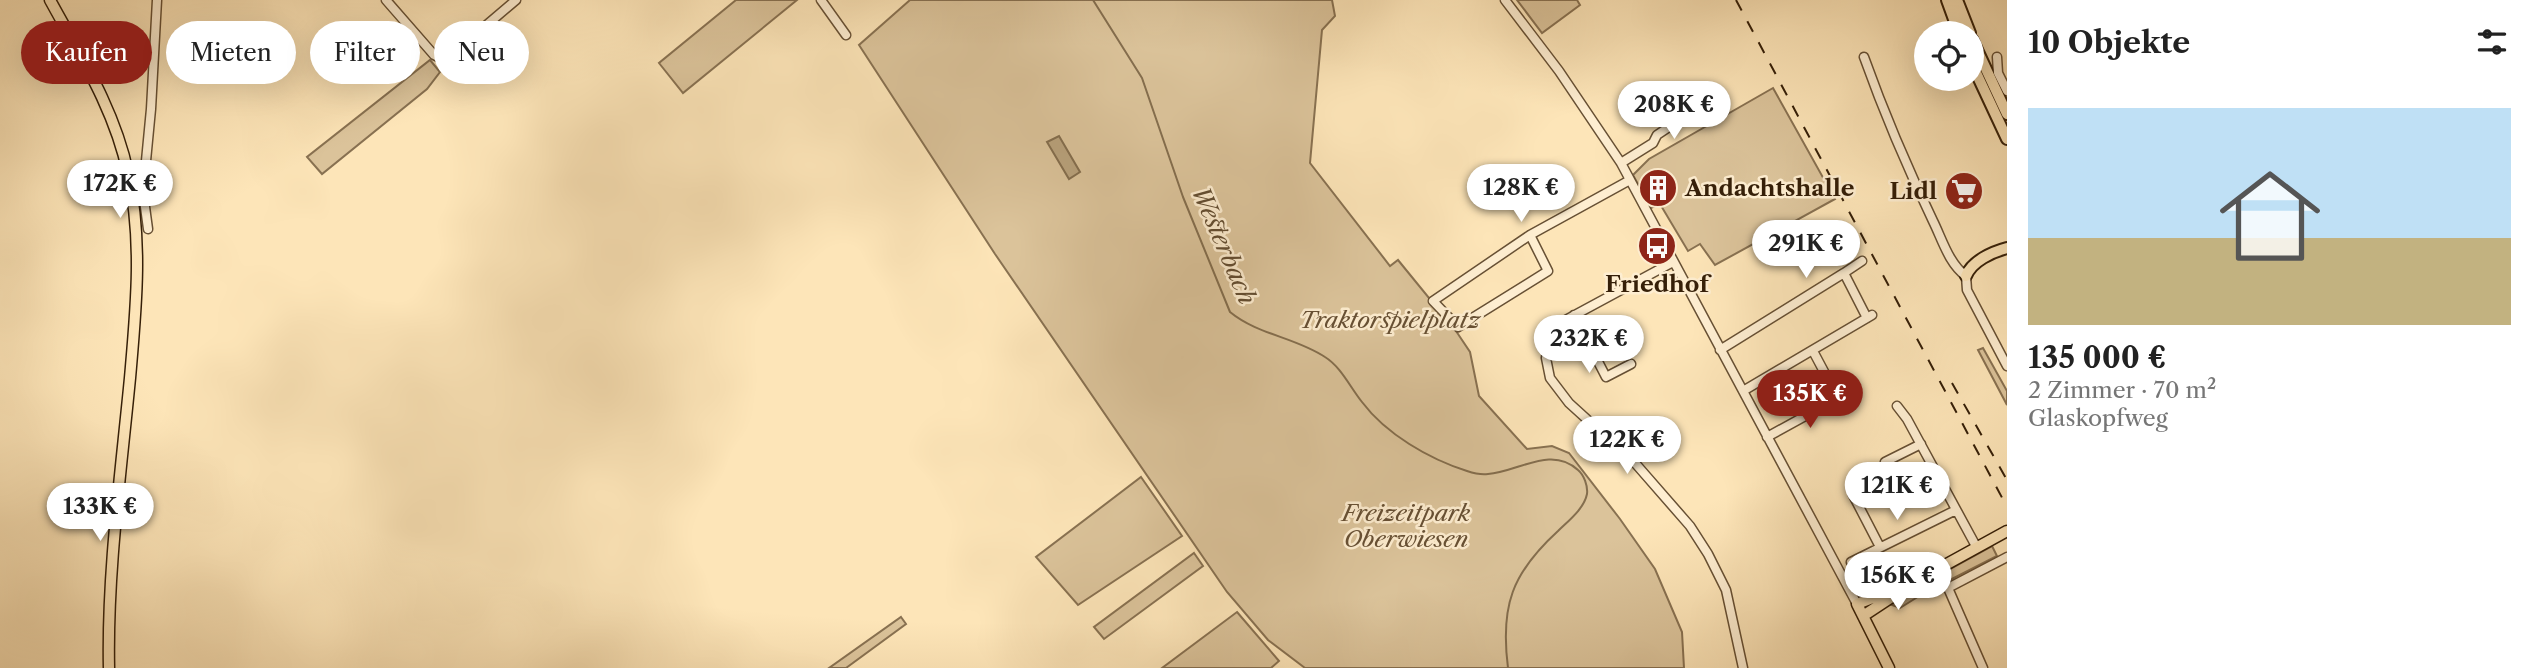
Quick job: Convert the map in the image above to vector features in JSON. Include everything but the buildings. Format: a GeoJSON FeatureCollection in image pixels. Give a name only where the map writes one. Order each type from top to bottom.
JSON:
{"type":"FeatureCollection","features":[{"type":"Feature","properties":{"kind":"highway"},"geometry":{"type":"LineString","coordinates":[[1947,0],[1955,21]]}},
{"type":"Feature","properties":{"kind":"highway"},"geometry":{"type":"LineString","coordinates":[[1957,0],[1965,21]]}},
{"type":"Feature","properties":{"kind":"highway"},"geometry":{"type":"LineString","coordinates":[[1984,65],[2007,114]]}},
{"type":"Feature","properties":{"kind":"highway"},"geometry":{"type":"LineString","coordinates":[[1984,90],[2007,139]]}},
{"type":"Feature","properties":{"kind":"highway"},"geometry":{"type":"LineString","coordinates":[[1966,276],[1972,266],[2005,247]]}},
{"type":"Feature","properties":{"kind":"main road"},"geometry":{"type":"LineString","coordinates":[[50,0],[110,113],[128,172],[138,235],[136,311],[109,637],[109,668]]}},
{"type":"Feature","properties":{"kind":"main road"},"geometry":{"type":"LineString","coordinates":[[1863,615],[1916,581],[2007,531]]}},
{"type":"Feature","properties":{"kind":"main road"},"geometry":{"type":"LineString","coordinates":[[1889,668],[1857,604],[1916,581]]}},
{"type":"Feature","properties":{"kind":"street"},"geometry":{"type":"LineString","coordinates":[[148,229],[143,192],[157,0]]}},
{"type":"Feature","properties":{"kind":"street"},"geometry":{"type":"LineString","coordinates":[[386,0],[434,55],[440,58],[449,57],[516,0]]}},
{"type":"Feature","properties":{"kind":"street"},"geometry":{"type":"LineString","coordinates":[[821,0],[846,35]]}},
{"type":"Feature","properties":{"kind":"street"},"geometry":{"type":"LineString","coordinates":[[1506,0],[1559,71],[1621,163],[1857,604]]}},
{"type":"Feature","properties":{"kind":"street"},"geometry":{"type":"LineString","coordinates":[[1864,57],[1884,116],[1951,258],[1966,276],[1966,290],[2007,366]]}},
{"type":"Feature","properties":{"kind":"street"},"geometry":{"type":"LineString","coordinates":[[1997,57],[1998,73],[2007,92]]}},
{"type":"Feature","properties":{"kind":"street"},"geometry":{"type":"LineString","coordinates":[[1621,163],[1653,143],[1657,135],[1714,97]]}},
{"type":"Feature","properties":{"kind":"street"},"geometry":{"type":"LineString","coordinates":[[1530,235],[1548,271],[1458,327],[1433,301],[1530,235],[1630,180]]}},
{"type":"Feature","properties":{"kind":"street"},"geometry":{"type":"LineString","coordinates":[[1720,350],[1862,261]]}},
{"type":"Feature","properties":{"kind":"street"},"geometry":{"type":"LineString","coordinates":[[1673,262],[1560,323],[1549,335],[1546,358],[1550,378],[1569,403],[1635,464],[1690,526],[1708,554],[1726,590],[1743,668]]}},
{"type":"Feature","properties":{"kind":"street"},"geometry":{"type":"LineString","coordinates":[[1743,391],[1869,317],[1844,273]]}},
{"type":"Feature","properties":{"kind":"street"},"geometry":{"type":"LineString","coordinates":[[1574,316],[1606,377],[1631,365]]}},
{"type":"Feature","properties":{"kind":"street"},"geometry":{"type":"LineString","coordinates":[[1768,437],[1838,398],[1813,351]]}},
{"type":"Feature","properties":{"kind":"street"},"geometry":{"type":"LineString","coordinates":[[1897,406],[1907,419],[1977,548]]}},
{"type":"Feature","properties":{"kind":"street"},"geometry":{"type":"LineString","coordinates":[[1885,462],[1921,444]]}},
{"type":"Feature","properties":{"kind":"street"},"geometry":{"type":"LineString","coordinates":[[1905,491],[1938,476]]}},
{"type":"Feature","properties":{"kind":"street"},"geometry":{"type":"LineString","coordinates":[[1853,495],[1880,547]]}},
{"type":"Feature","properties":{"kind":"street"},"geometry":{"type":"LineString","coordinates":[[1851,562],[1956,510]]}},
{"type":"Feature","properties":{"kind":"street"},"geometry":{"type":"LineString","coordinates":[[1983,668],[1948,588],[2007,558]]}},
{"type":"Feature","properties":{"kind":"green space"},"geometry":{"type":"Polygon","coordinates":[[[736,0],[797,0],[683,93],[659,63],[736,0]]]}},
{"type":"Feature","properties":{"kind":"green space","name":"Freizeitpark Oberwiesen"},"geometry":{"type":"Polygon","coordinates":[[[910,0],[1332,0],[1335,16],[1322,30],[1310,163],[1390,266],[1398,260],[1456,331],[1470,352],[1479,396],[1527,449],[1552,446],[1569,453],[1620,519],[1655,569],[1682,632],[1684,668],[1305,668],[1268,640],[1227,592],[995,254],[859,45],[910,0]]]}},
{"type":"Feature","properties":{"kind":"green space"},"geometry":{"type":"Polygon","coordinates":[[[1517,0],[1577,0],[1580,5],[1542,33],[1517,0]]]}},
{"type":"Feature","properties":{"kind":"green space"},"geometry":{"type":"Polygon","coordinates":[[[430,60],[434,65],[434,80],[427,89],[322,174],[307,157],[400,84],[420,84],[420,68],[430,60]]]}},
{"type":"Feature","properties":{"kind":"green space"},"geometry":{"type":"Polygon","coordinates":[[[1773,88],[1835,199],[1715,265],[1700,244],[1688,251],[1660,204],[1651,208],[1633,175],[1649,159],[1773,88]]]}},
{"type":"Feature","properties":{"kind":"green space"},"geometry":{"type":"Polygon","coordinates":[[[1983,348],[2007,391],[2007,405],[1978,350],[1983,348]]]}},
{"type":"Feature","properties":{"kind":"green space"},"geometry":{"type":"Polygon","coordinates":[[[1141,477],[1182,536],[1078,605],[1036,557],[1141,477]]]}},
{"type":"Feature","properties":{"kind":"green space"},"geometry":{"type":"Polygon","coordinates":[[[1992,546],[1997,556],[1900,608],[1892,605],[1919,586],[1992,546]]]}},
{"type":"Feature","properties":{"kind":"green space"},"geometry":{"type":"Polygon","coordinates":[[[1194,553],[1203,566],[1104,639],[1094,627],[1194,553]]]}},
{"type":"Feature","properties":{"kind":"green space"},"geometry":{"type":"Polygon","coordinates":[[[1237,612],[1279,661],[1271,668],[1162,668],[1237,612]]]}},
{"type":"Feature","properties":{"kind":"green space"},"geometry":{"type":"Polygon","coordinates":[[[901,617],[906,624],[846,668],[829,668],[901,617]]]}},
{"type":"Feature","properties":{"kind":"shaded area"},"geometry":{"type":"Polygon","coordinates":[[[1059,136],[1080,172],[1069,179],[1047,142],[1059,136]]]}},
{"type":"Feature","properties":{"kind":"waterway","name":"Westerbach"},"geometry":{"type":"LineString","coordinates":[[1093,0],[1142,78],[1183,197],[1230,312],[1252,326],[1325,357],[1336,366],[1383,425],[1438,460],[1477,474],[1557,460],[1568,463],[1582,475],[1587,491],[1583,505],[1542,546],[1520,576],[1513,592],[1506,626],[1508,668]]}},
{"type":"Feature","properties":{"kind":"railway"},"geometry":{"type":"LineString","coordinates":[[1736,0],[2007,507]]}},
{"type":"Feature","properties":{"kind":"railway"},"geometry":{"type":"LineString","coordinates":[[1952,383],[2007,480]]}},
{"type":"Feature","properties":{"kind":"place","name":"Andachtshalle"},"geometry":{"type":"Point","coordinates":[1658,188]}},
{"type":"Feature","properties":{"kind":"place","name":"Lidl"},"geometry":{"type":"Point","coordinates":[1964,191]}},
{"type":"Feature","properties":{"kind":"place","name":"Friedhof"},"geometry":{"type":"Point","coordinates":[1657,246]}},
{"type":"Feature","properties":{"kind":"park label","name":"Traktorspielplatz"},"geometry":{"type":"Point","coordinates":[1390,320]}}]}
